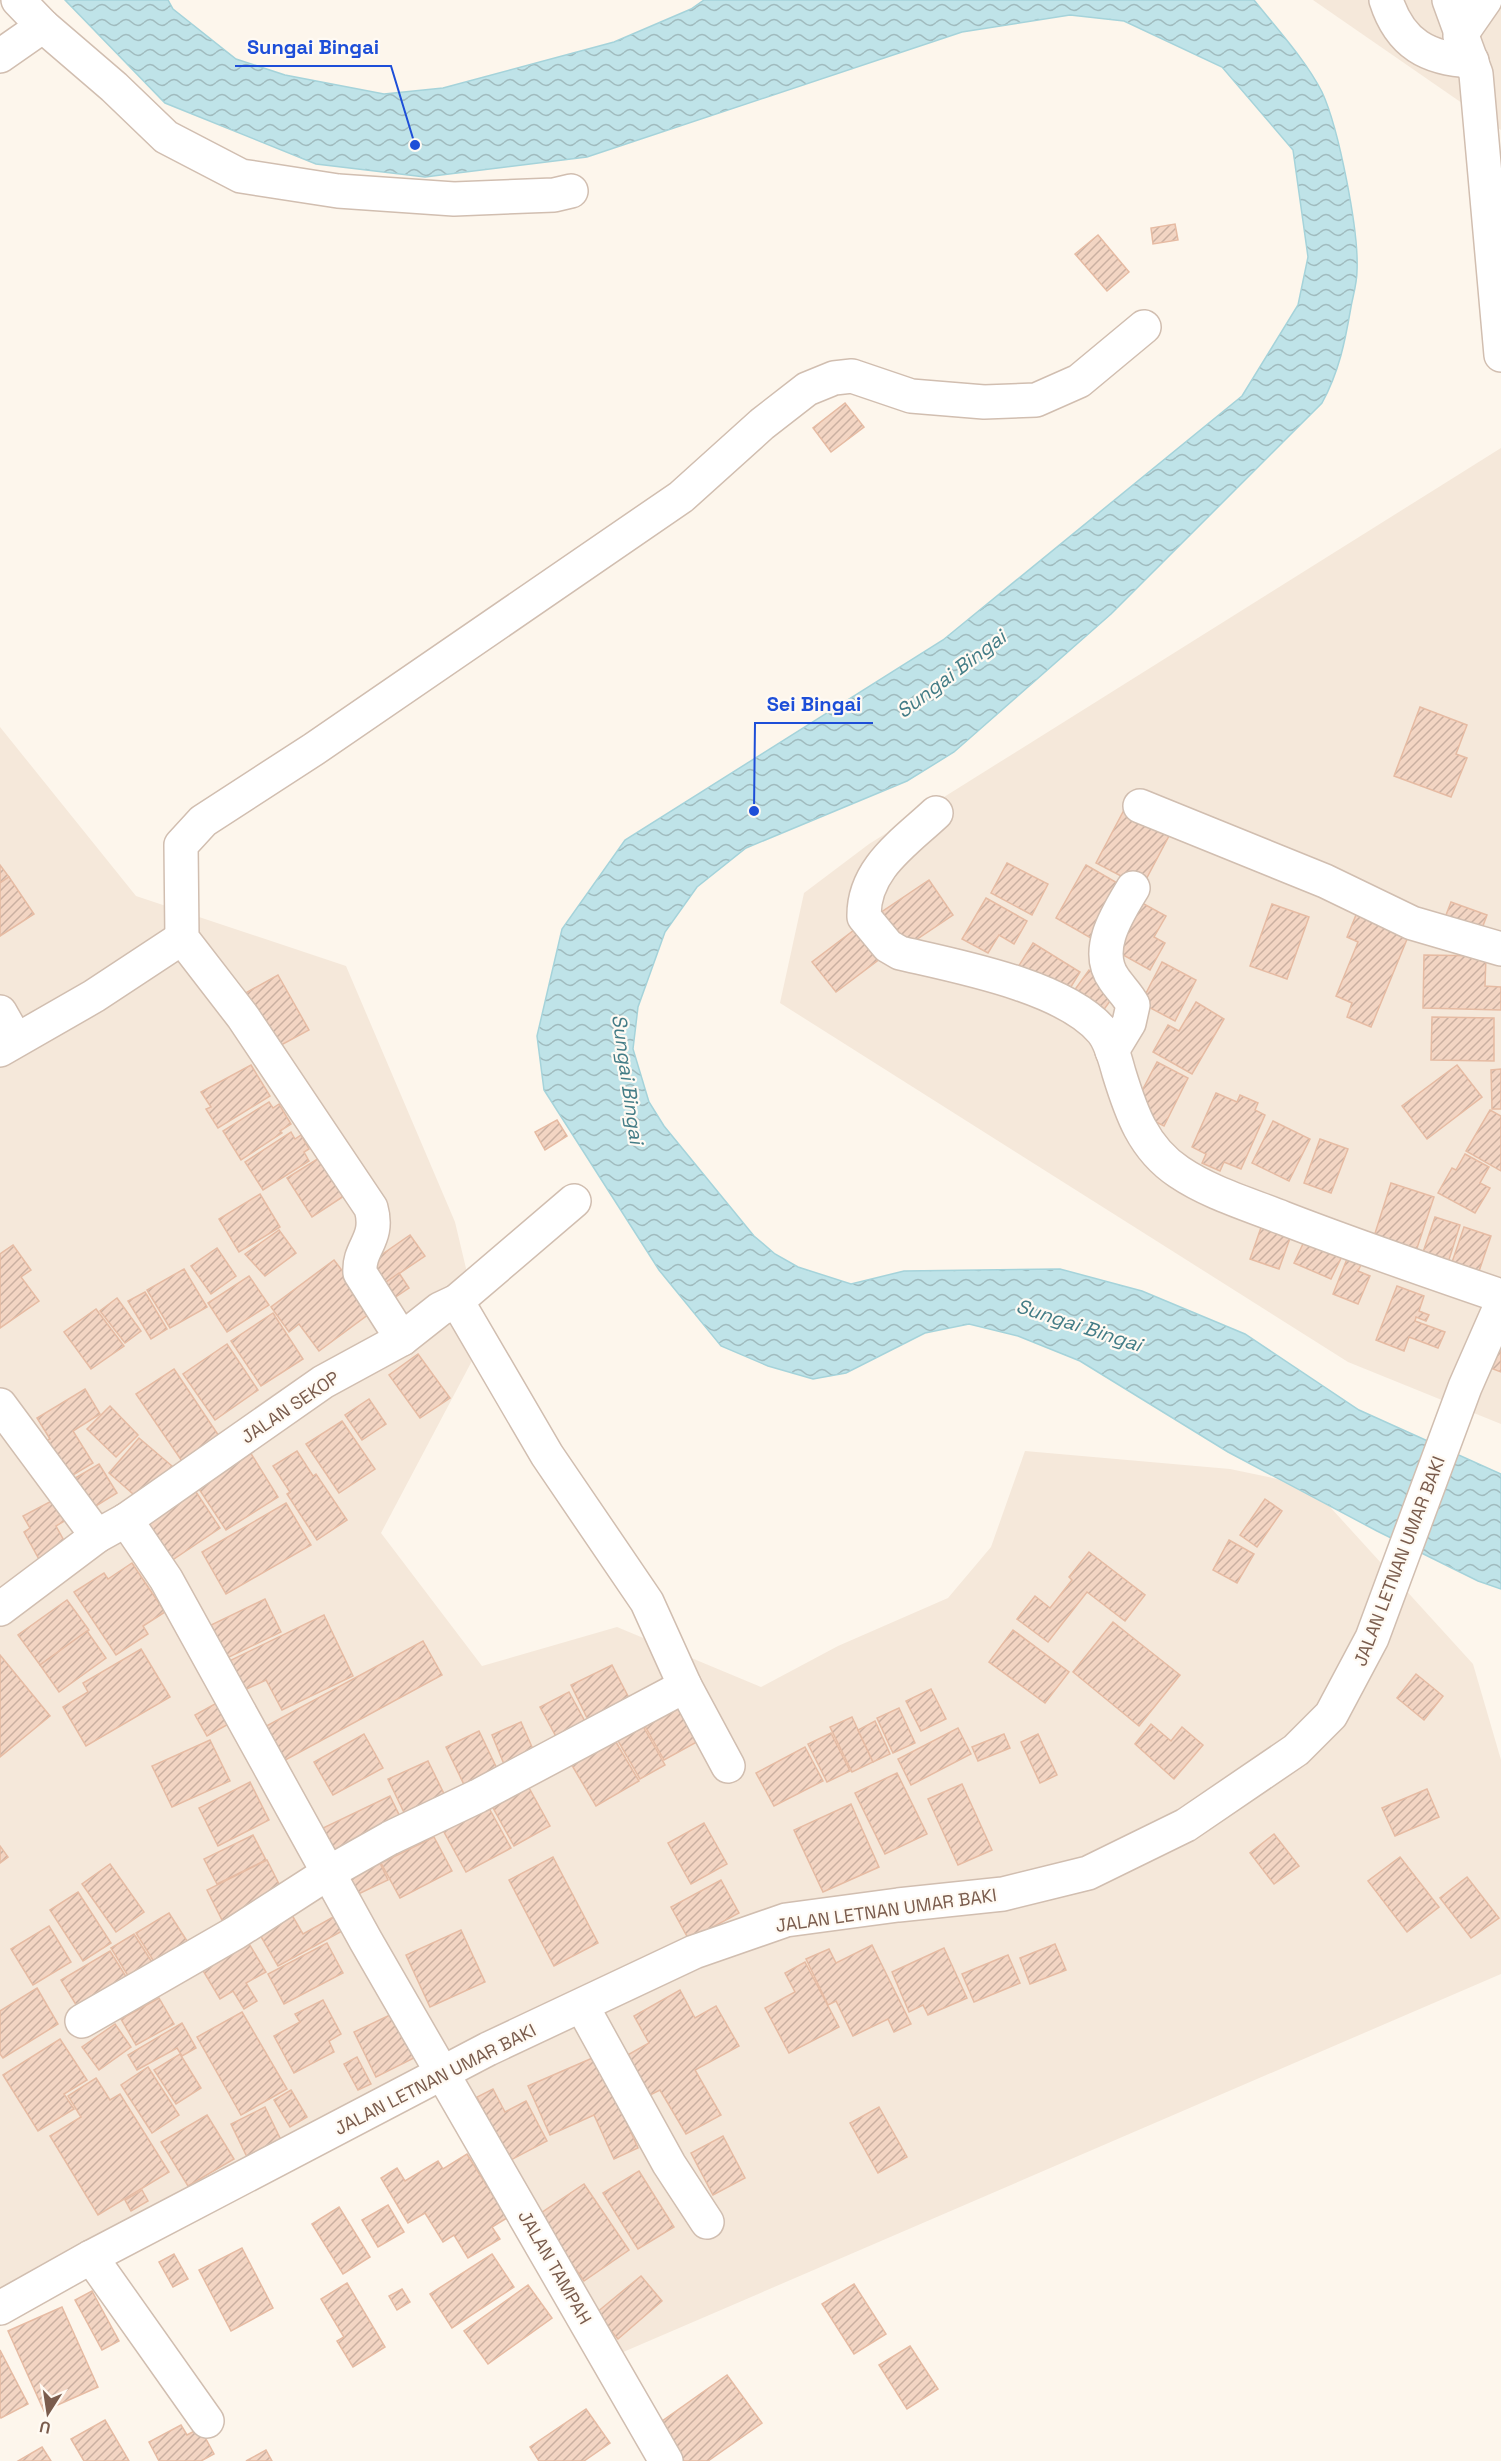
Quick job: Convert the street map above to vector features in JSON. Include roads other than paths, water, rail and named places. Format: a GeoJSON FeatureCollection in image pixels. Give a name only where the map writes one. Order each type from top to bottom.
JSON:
{"type":"FeatureCollection","features":[{"type":"Feature","properties":{"kind":"street"},"geometry":{"type":"LineString","coordinates":[[18,0],[43,26],[114,87],[166,137],[241,176],[338,191],[454,199],[554,195],[571,191]]}},
{"type":"Feature","properties":{"kind":"street"},"geometry":{"type":"LineString","coordinates":[[1386,0],[1396,25],[1411,42],[1429,54],[1448,60],[1477,62]]}},
{"type":"Feature","properties":{"kind":"street"},"geometry":{"type":"LineString","coordinates":[[1449,0],[1477,62]]}},
{"type":"Feature","properties":{"kind":"street"},"geometry":{"type":"LineString","coordinates":[[1485,0],[1477,62],[1500,343]]}},
{"type":"Feature","properties":{"kind":"street"},"geometry":{"type":"LineString","coordinates":[[0,56],[43,26]]}},
{"type":"Feature","properties":{"kind":"street"},"geometry":{"type":"LineString","coordinates":[[402,1339],[360,1273],[360,1263],[374,1230],[370,1208],[243,1017],[182,938],[181,845],[203,821],[314,749],[681,497],[762,424],[807,389],[834,378],[852,376],[911,396],[984,402],[1036,400],[1079,381],[1144,327]]}},
{"type":"Feature","properties":{"kind":"street"},"geometry":{"type":"LineString","coordinates":[[1140,806],[1326,881],[1412,923],[1501,950]]}},
{"type":"Feature","properties":{"kind":"street"},"geometry":{"type":"LineString","coordinates":[[936,813],[875,871],[863,902],[864,917],[873,932],[888,946],[900,953],[994,975],[1037,991],[1080,1012],[1102,1031],[1112,1051],[1131,1110],[1141,1132],[1158,1155],[1179,1172],[1213,1191],[1355,1246],[1501,1296]]}},
{"type":"Feature","properties":{"kind":"street"},"geometry":{"type":"LineString","coordinates":[[1112,1051],[1130,1023],[1133,1005],[1108,968],[1106,946],[1119,910],[1133,888]]}},
{"type":"Feature","properties":{"kind":"street"},"geometry":{"type":"LineString","coordinates":[[5,1034],[94,996],[182,938]]}},
{"type":"Feature","properties":{"kind":"street","name":"JALAN SEKOP"},"geometry":{"type":"LineString","coordinates":[[0,1609],[97,1536],[126,1520],[323,1382],[402,1339],[440,1309],[456,1301],[574,1201]]}},
{"type":"Feature","properties":{"kind":"street"},"geometry":{"type":"LineString","coordinates":[[456,1301],[547,1455],[647,1602],[685,1686],[728,1766]]}},
{"type":"Feature","properties":{"kind":"street","name":"JALAN LETNAN UMAR BAKI"},"geometry":{"type":"LineString","coordinates":[[0,2308],[91,2257],[445,2074],[488,2049],[694,1952],[786,1920],[1003,1894],[1088,1872],[1186,1825],[1296,1750],[1331,1715],[1356,1673],[1372,1638],[1465,1387],[1501,1305]]}},
{"type":"Feature","properties":{"kind":"street"},"geometry":{"type":"LineString","coordinates":[[0,1405],[97,1536]]}},
{"type":"Feature","properties":{"kind":"street","name":"JALAN TAMPAH"},"geometry":{"type":"LineString","coordinates":[[126,1520],[166,1579],[328,1873],[666,2461]]}},
{"type":"Feature","properties":{"kind":"street"},"geometry":{"type":"LineString","coordinates":[[82,2021],[235,1933],[328,1873],[685,1686]]}},
{"type":"Feature","properties":{"kind":"street"},"geometry":{"type":"LineString","coordinates":[[582,2006],[669,2164],[707,2222]]}},
{"type":"Feature","properties":{"kind":"street"},"geometry":{"type":"LineString","coordinates":[[91,2257],[207,2421]]}},
{"type":"Feature","properties":{"kind":"water"},"geometry":{"type":"Polygon","coordinates":[[[65,0],[168,0],[173,9],[236,59],[285,75],[384,94],[443,88],[614,42],[691,9],[704,0],[1254,0],[1299,56],[1322,92],[1335,130],[1347,180],[1357,253],[1356,280],[1341,356],[1322,403],[1111,614],[954,752],[907,781],[746,848],[697,887],[665,932],[638,1007],[633,1049],[649,1102],[664,1126],[754,1236],[775,1254],[798,1267],[851,1284],[904,1271],[1060,1269],[1142,1291],[1245,1334],[1359,1410],[1501,1474],[1501,1589],[1478,1581],[1377,1531],[1228,1452],[1080,1361],[1018,1336],[969,1324],[925,1333],[846,1373],[813,1379],[768,1366],[721,1346],[659,1270],[544,1090],[537,1036],[562,929],[625,840],[943,640],[1242,396],[1298,305],[1308,257],[1293,150],[1222,67],[1124,21],[1070,15],[962,32],[587,157],[425,177],[316,164],[165,103],[65,0]]]}},
{"type":"Feature","properties":{"kind":"place","name":"Sungai Bingai"},"geometry":{"type":"Point","coordinates":[415,145]}},
{"type":"Feature","properties":{"kind":"place","name":"Sei Bingai"},"geometry":{"type":"Point","coordinates":[754,811]}}]}
